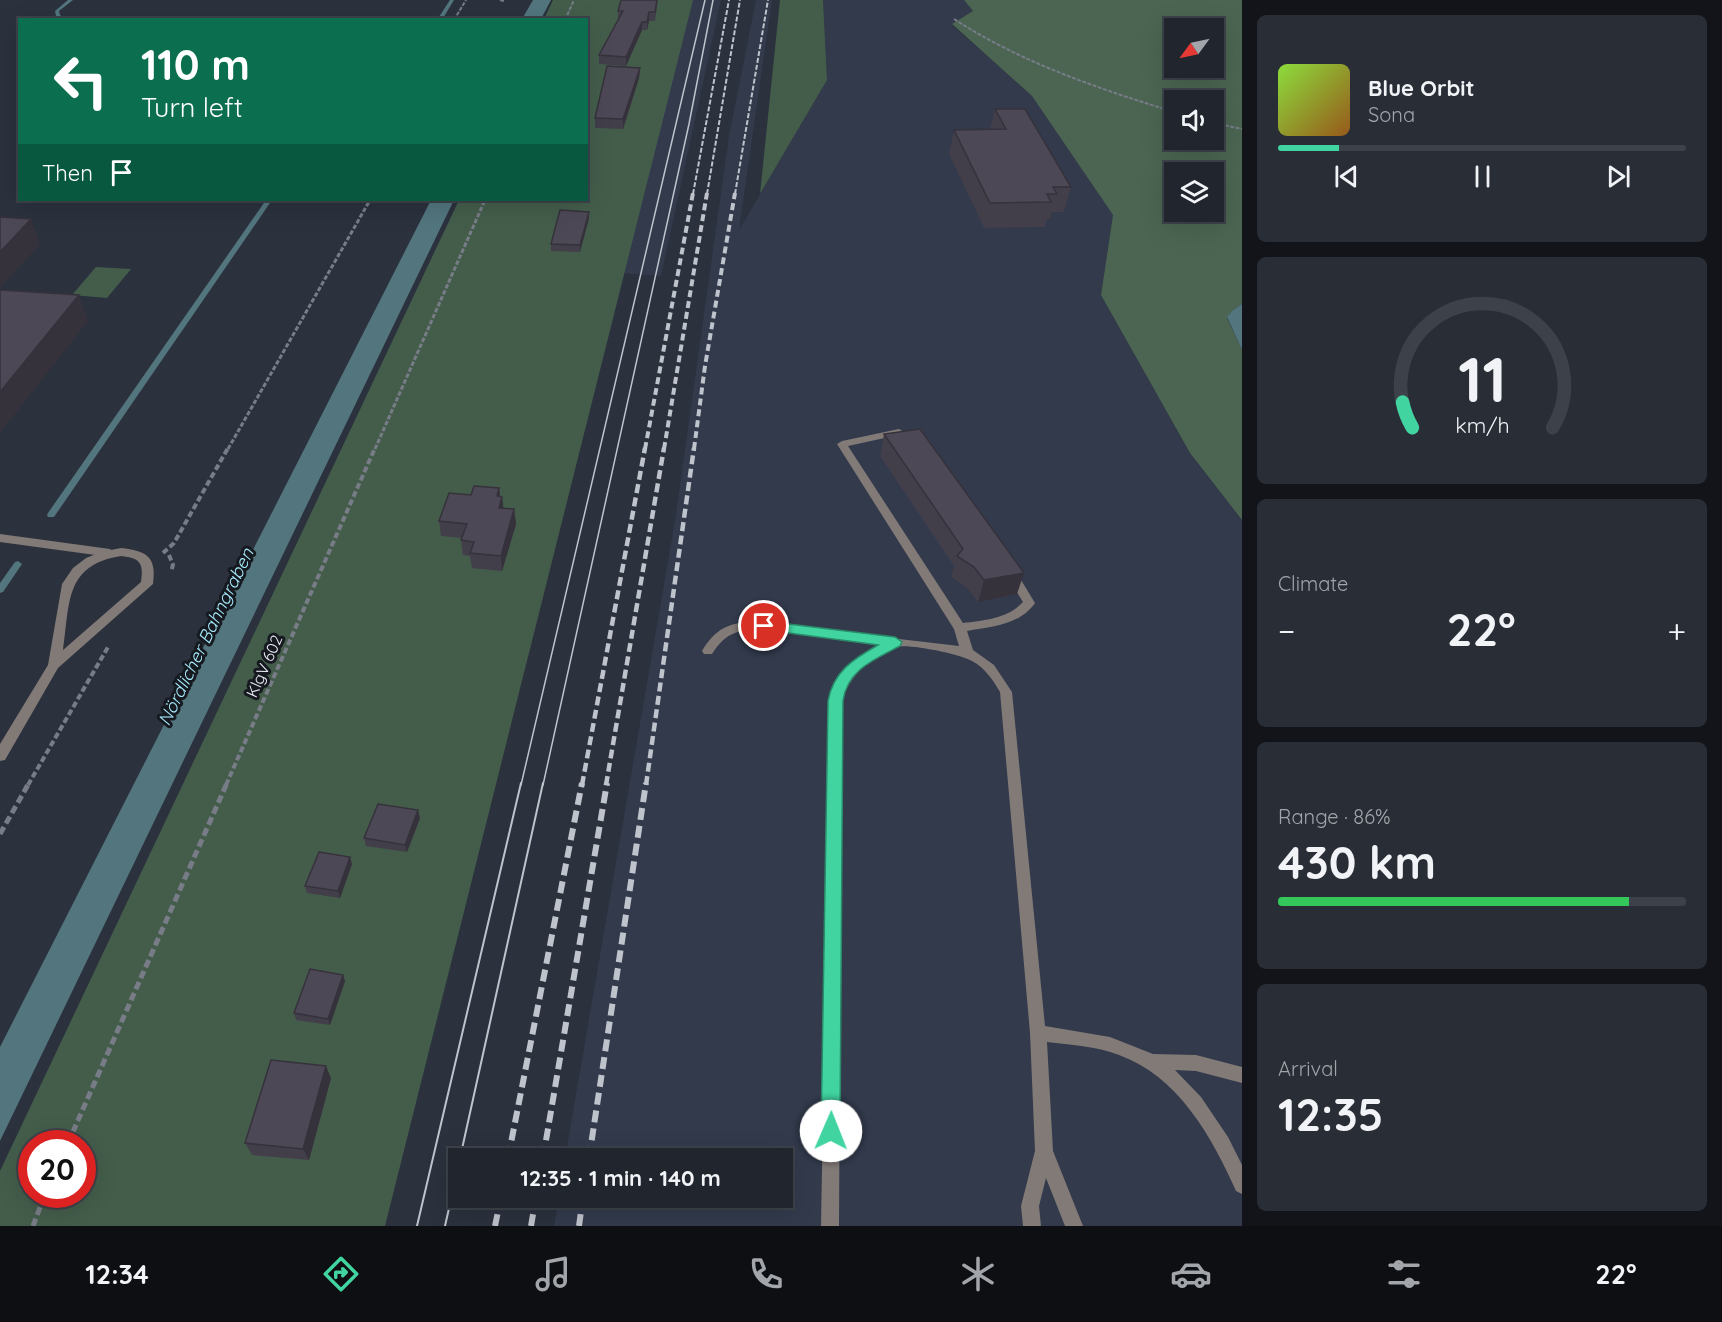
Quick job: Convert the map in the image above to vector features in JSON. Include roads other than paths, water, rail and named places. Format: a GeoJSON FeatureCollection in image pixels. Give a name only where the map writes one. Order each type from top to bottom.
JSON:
{"type":"FeatureCollection","features":[{"type":"Feature","properties":{"kind":"street"},"geometry":{"type":"LineString","coordinates":[[907,434],[900,432],[842,444],[960,628],[967,652]]}},
{"type":"Feature","properties":{"kind":"street"},"geometry":{"type":"LineString","coordinates":[[0,538],[136,555],[145,559],[150,566],[147,584],[54,665],[0,756]]}},
{"type":"Feature","properties":{"kind":"street"},"geometry":{"type":"LineString","coordinates":[[54,665],[68,584],[72,574],[88,561],[110,553]]}},
{"type":"Feature","properties":{"kind":"street"},"geometry":{"type":"LineString","coordinates":[[960,628],[1006,619],[1024,610],[1029,603],[1026,594],[1006,566]]}},
{"type":"Feature","properties":{"kind":"street"},"geometry":{"type":"LineString","coordinates":[[708,651],[723,631],[743,626],[764,626],[895,642],[967,652],[994,671],[1006,692],[1038,1033],[1044,1151],[1030,1206],[1032,1226]]}},
{"type":"Feature","properties":{"kind":"street"},"geometry":{"type":"LineString","coordinates":[[830,1226],[837,688],[862,660],[895,642]]}},
{"type":"Feature","properties":{"kind":"street"},"geometry":{"type":"LineString","coordinates":[[1038,1033],[1121,1047],[1150,1062],[1173,1080],[1196,1104],[1226,1148],[1242,1185]]}},
{"type":"Feature","properties":{"kind":"street"},"geometry":{"type":"LineString","coordinates":[[1150,1062],[1196,1063],[1242,1076]]}},
{"type":"Feature","properties":{"kind":"street"},"geometry":{"type":"LineString","coordinates":[[1044,1151],[1074,1226]]}},
{"type":"Feature","properties":{"kind":"waterway"},"geometry":{"type":"LineString","coordinates":[[61,18],[57,11],[71,0]]}},
{"type":"Feature","properties":{"kind":"waterway"},"geometry":{"type":"LineString","coordinates":[[440,18],[452,0]]}},
{"type":"Feature","properties":{"kind":"waterway"},"geometry":{"type":"LineString","coordinates":[[51,515],[268,201]]}},
{"type":"Feature","properties":{"kind":"waterway"},"geometry":{"type":"LineString","coordinates":[[0,590],[18,564]]}},
{"type":"Feature","properties":{"kind":"tram line"},"geometry":{"type":"LineString","coordinates":[[521,785],[705,0]]}},
{"type":"Feature","properties":{"kind":"tram line"},"geometry":{"type":"LineString","coordinates":[[543,785],[689,124],[713,0]]}},
{"type":"Feature","properties":{"kind":"tram line"},"geometry":{"type":"LineString","coordinates":[[417,1226],[521,783]]}},
{"type":"Feature","properties":{"kind":"tram line"},"geometry":{"type":"LineString","coordinates":[[462,1148],[543,783]]}},
{"type":"Feature","properties":{"kind":"tram line"},"geometry":{"type":"LineString","coordinates":[[445,1226],[449,1208]]}},
{"type":"Feature","properties":{"kind":"railway"},"geometry":{"type":"LineString","coordinates":[[693,194],[729,0]]}},
{"type":"Feature","properties":{"kind":"railway"},"geometry":{"type":"LineString","coordinates":[[707,194],[740,0]]}},
{"type":"Feature","properties":{"kind":"railway"},"geometry":{"type":"LineString","coordinates":[[735,194],[768,0]]}},
{"type":"Feature","properties":{"kind":"railway"},"geometry":{"type":"LineString","coordinates":[[645,449],[693,193]]}},
{"type":"Feature","properties":{"kind":"railway"},"geometry":{"type":"LineString","coordinates":[[664,449],[707,193]]}},
{"type":"Feature","properties":{"kind":"railway"},"geometry":{"type":"LineString","coordinates":[[694,449],[705,366],[735,193]]}},
{"type":"Feature","properties":{"kind":"railway"},"geometry":{"type":"LineString","coordinates":[[582,785],[645,448]]}},
{"type":"Feature","properties":{"kind":"railway"},"geometry":{"type":"LineString","coordinates":[[606,785],[664,448]]}},
{"type":"Feature","properties":{"kind":"railway"},"geometry":{"type":"LineString","coordinates":[[646,785],[694,448]]}},
{"type":"Feature","properties":{"kind":"railway"},"geometry":{"type":"LineString","coordinates":[[510,1148],[582,783]]}},
{"type":"Feature","properties":{"kind":"railway"},"geometry":{"type":"LineString","coordinates":[[545,1148],[607,783]]}},
{"type":"Feature","properties":{"kind":"railway"},"geometry":{"type":"LineString","coordinates":[[591,1148],[646,783]]}},
{"type":"Feature","properties":{"kind":"railway"},"geometry":{"type":"LineString","coordinates":[[495,1226],[499,1208]]}},
{"type":"Feature","properties":{"kind":"railway"},"geometry":{"type":"LineString","coordinates":[[531,1226],[534,1208]]}},
{"type":"Feature","properties":{"kind":"railway"},"geometry":{"type":"LineString","coordinates":[[579,1226],[581,1208]]}},
{"type":"Feature","properties":{"kind":"water label","name":"Nördlicher Bahngraben"},"geometry":{"type":"Point","coordinates":[206,637]}}]}
